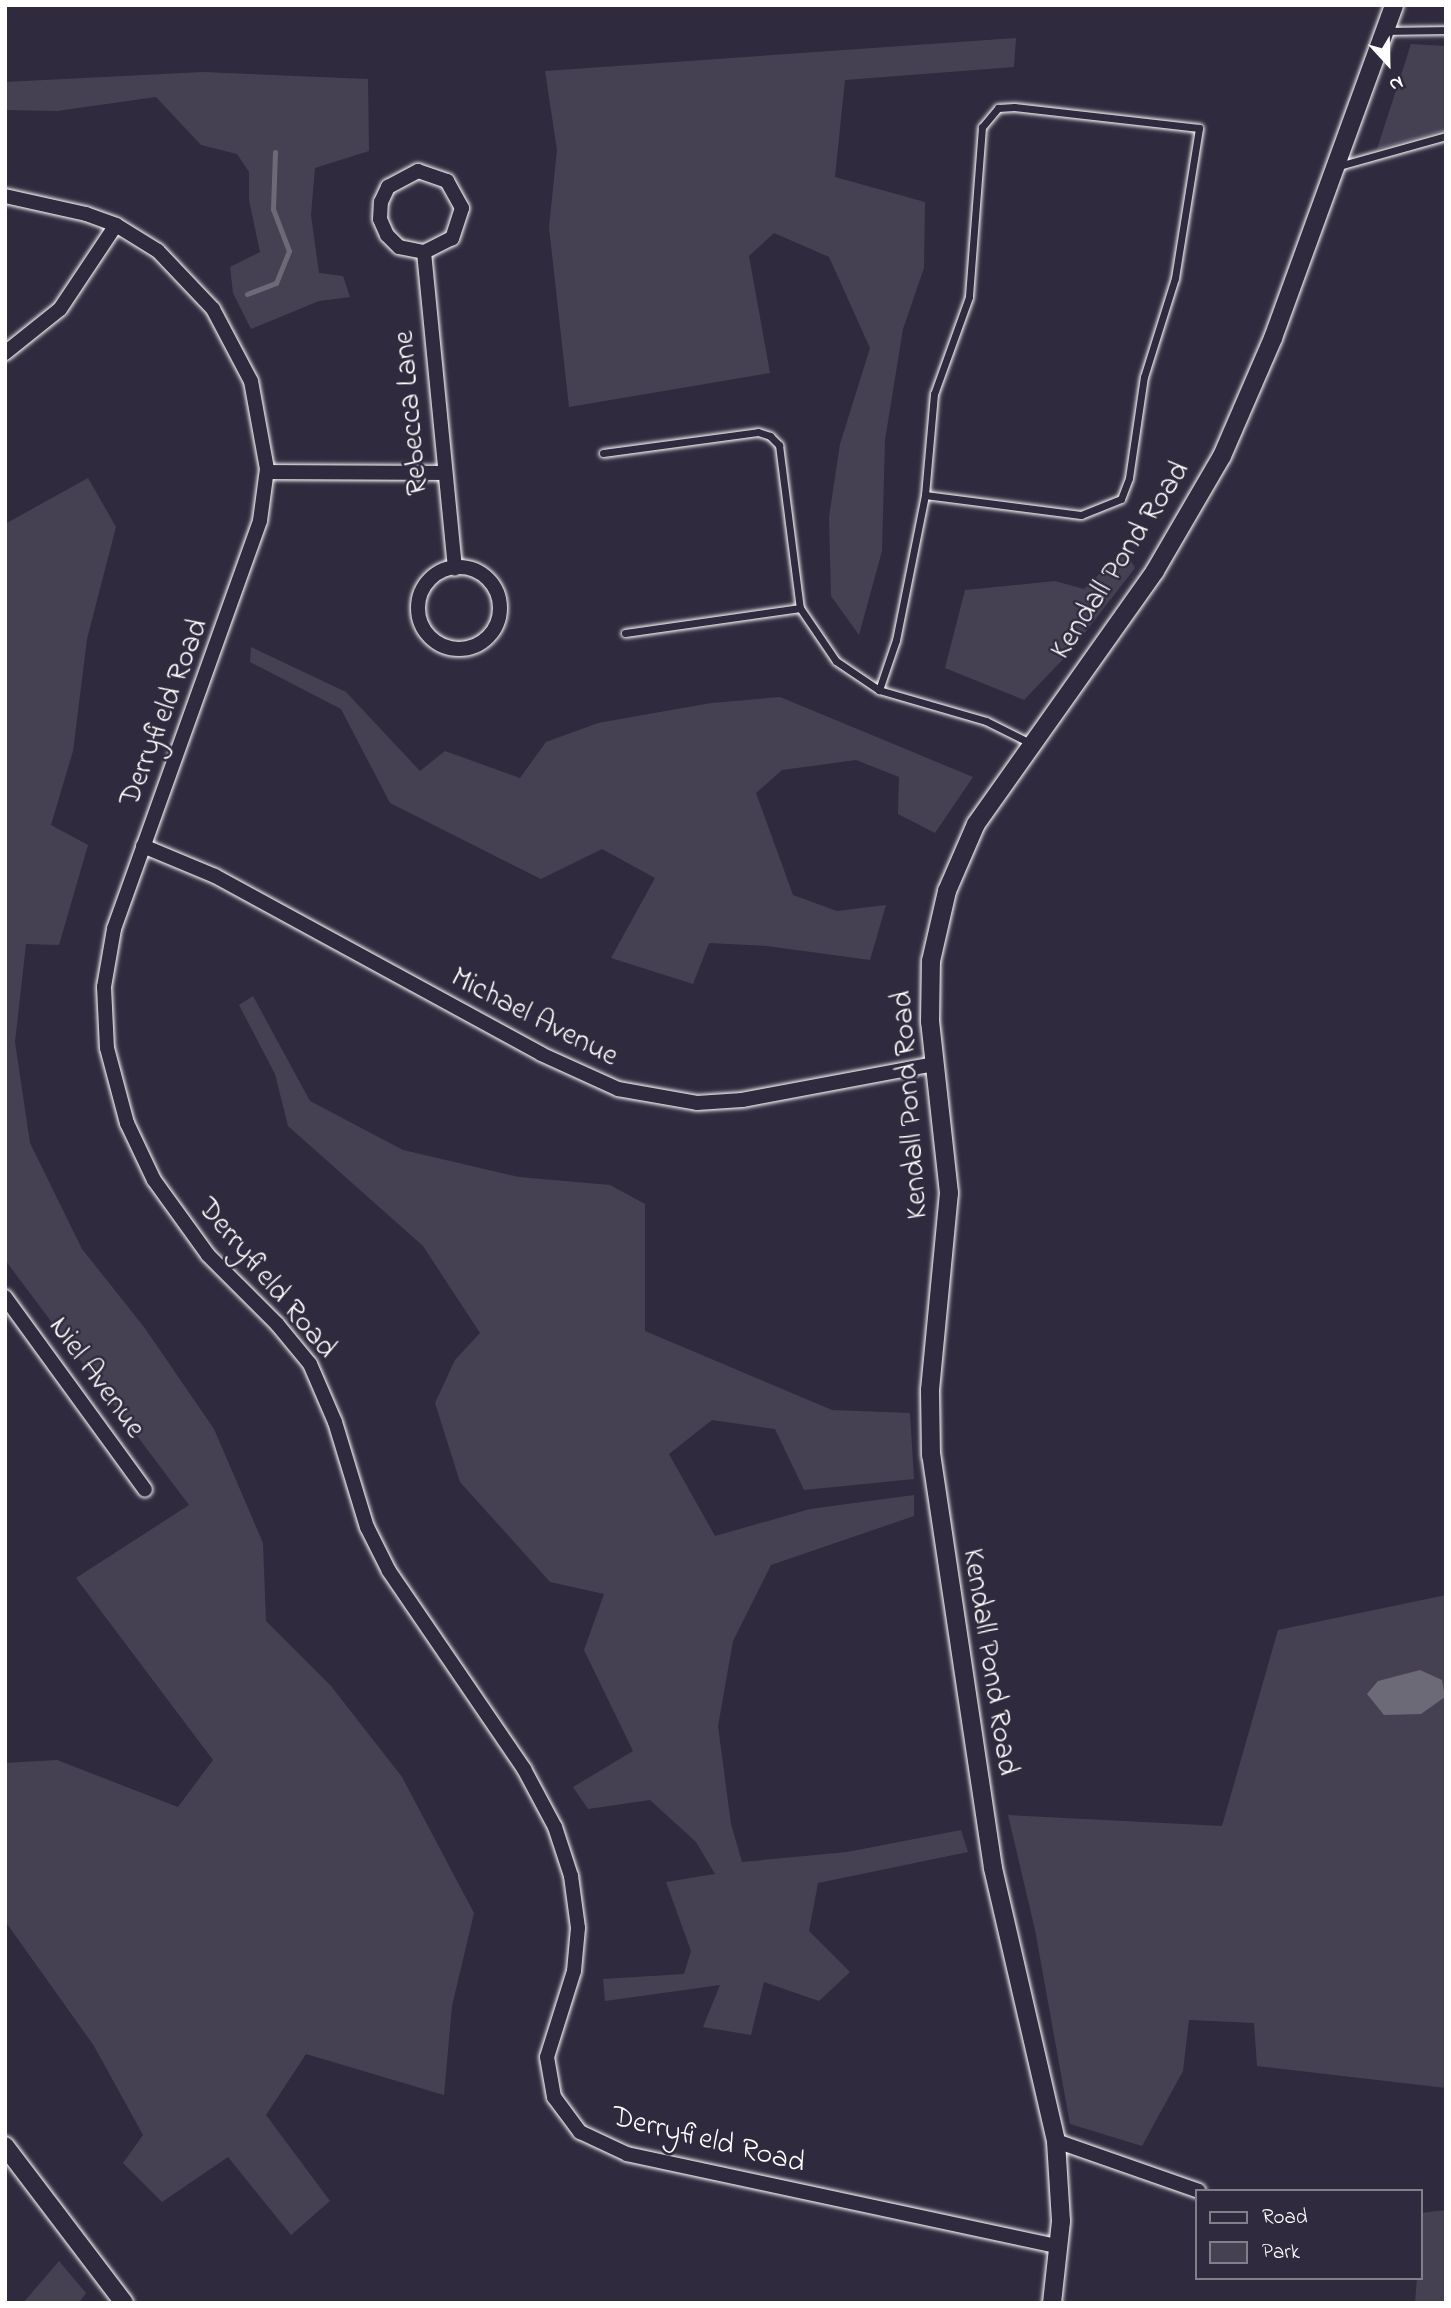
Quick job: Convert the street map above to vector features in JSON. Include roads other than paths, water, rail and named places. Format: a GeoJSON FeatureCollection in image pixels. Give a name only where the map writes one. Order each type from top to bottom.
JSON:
{"type":"FeatureCollection","features":[{"type":"Feature","properties":{"kind":"street","name":"Kendall Pond Road"},"geometry":{"type":"LineString","coordinates":[[1052,2303],[1059,2247],[1056,2141],[992,1868],[931,1455],[930,1390],[949,1193],[934,1064],[930,961],[947,891],[976,824],[1030,743],[1155,571],[1216,468],[1273,338],[1338,167],[1394,5]]}},
{"type":"Feature","properties":{"kind":"street"},"geometry":{"type":"LineString","coordinates":[[418,171],[447,181],[462,208],[452,238],[424,253],[399,247],[380,219],[381,202],[388,187],[418,171]]}},
{"type":"Feature","properties":{"kind":"street","name":"Derryfield Road"},"geometry":{"type":"LineString","coordinates":[[5,197],[57,204],[116,225],[177,267],[228,332],[251,381],[267,471],[248,565],[114,929],[104,987],[107,1048],[120,1103],[143,1161],[190,1233],[310,1364],[335,1422],[358,1504],[389,1572],[524,1769],[555,1827],[571,1876],[578,1928],[574,1971],[547,2057],[554,2098],[565,2117],[601,2144],[627,2154],[1059,2247]]}},
{"type":"Feature","properties":{"kind":"street"},"geometry":{"type":"LineString","coordinates":[[5,353],[60,310],[116,225]]}},
{"type":"Feature","properties":{"kind":"street","name":"Rebecca Lane"},"geometry":{"type":"LineString","coordinates":[[424,253],[443,473],[455,568]]}},
{"type":"Feature","properties":{"kind":"street"},"geometry":{"type":"LineString","coordinates":[[267,471],[443,473]]}},
{"type":"Feature","properties":{"kind":"street"},"geometry":{"type":"LineString","coordinates":[[455,568],[485,576],[500,604],[491,634],[464,649],[447,648],[432,639],[422,626],[418,609],[426,585],[455,568]]}},
{"type":"Feature","properties":{"kind":"street","name":"Michael Avenue"},"geometry":{"type":"LineString","coordinates":[[143,846],[215,876],[518,1042],[618,1089],[697,1103],[742,1100],[934,1064]]}},
{"type":"Feature","properties":{"kind":"street","name":"Niel Avenue"},"geometry":{"type":"LineString","coordinates":[[5,1297],[11,1316],[145,1490]]}},
{"type":"Feature","properties":{"kind":"street"},"geometry":{"type":"LineString","coordinates":[[1056,2141],[1196,2190]]}},
{"type":"Feature","properties":{"kind":"street"},"geometry":{"type":"LineString","coordinates":[[5,2146],[124,2303]]}},
{"type":"Feature","properties":{"kind":"lane"},"geometry":{"type":"LineString","coordinates":[[1387,31],[1446,30]]}},
{"type":"Feature","properties":{"kind":"lane"},"geometry":{"type":"LineString","coordinates":[[879,691],[896,640],[925,495],[934,394],[969,297],[982,127],[987,115],[998,108],[1014,107],[1199,128],[1175,278],[1144,377],[1129,478],[1121,499],[1081,515],[925,495]]}},
{"type":"Feature","properties":{"kind":"lane"},"geometry":{"type":"LineString","coordinates":[[1338,167],[1446,135]]}},
{"type":"Feature","properties":{"kind":"lane"},"geometry":{"type":"LineString","coordinates":[[603,453],[758,432],[769,436],[779,445],[800,608],[836,662],[879,691],[986,721],[1030,743]]}},
{"type":"Feature","properties":{"kind":"lane"},"geometry":{"type":"LineString","coordinates":[[625,633],[800,608]]}},
{"type":"Feature","properties":{"kind":"waterway"},"geometry":{"type":"LineString","coordinates":[[247,294],[276,283],[289,251],[273,209],[275,152]]}}]}
